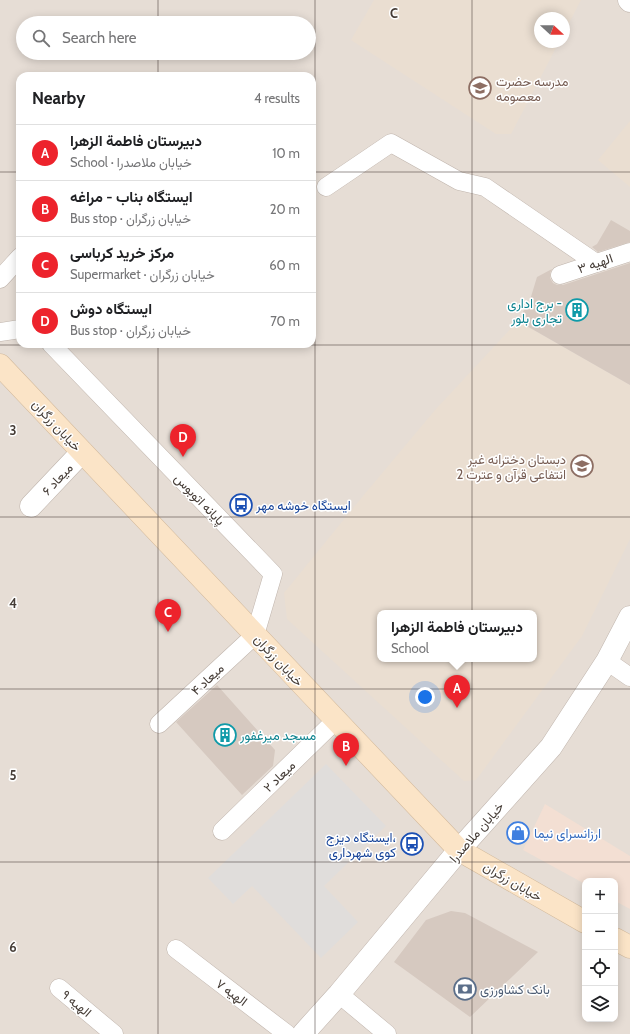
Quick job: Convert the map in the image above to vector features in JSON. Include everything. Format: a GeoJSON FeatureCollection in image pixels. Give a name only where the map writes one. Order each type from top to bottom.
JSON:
{"type":"FeatureCollection","features":[{"type":"Feature","properties":{"kind":"street","name":"خیابان زرگران"},"geometry":{"type":"LineString","coordinates":[[0,365],[459,850],[582,920]]}},
{"type":"Feature","properties":{"kind":"street","name":"میعاد ۶"},"geometry":{"type":"LineString","coordinates":[[31,506],[82,452]]}},
{"type":"Feature","properties":{"kind":"street","name":"خیابان ملاصدرا"},"geometry":{"type":"LineString","coordinates":[[303,1034],[339,994],[459,850],[551,747],[607,661],[630,617]]}},
{"type":"Feature","properties":{"kind":"street"},"geometry":{"type":"LineString","coordinates":[[618,941],[630,947]]}},
{"type":"Feature","properties":{"kind":"lane"},"geometry":{"type":"LineString","coordinates":[[326,187],[391,143],[459,181],[485,186],[596,263]]}},
{"type":"Feature","properties":{"kind":"lane","name":"الهیه ۳"},"geometry":{"type":"LineString","coordinates":[[560,275],[630,252]]}},
{"type":"Feature","properties":{"kind":"lane"},"geometry":{"type":"LineString","coordinates":[[0,279],[16,261]]}},
{"type":"Feature","properties":{"kind":"lane"},"geometry":{"type":"LineString","coordinates":[[0,332],[16,330]]}},
{"type":"Feature","properties":{"kind":"lane","name":"پایانه اتوبوس"},"geometry":{"type":"LineString","coordinates":[[55,348],[273,574],[255,635]]}},
{"type":"Feature","properties":{"kind":"lane","name":"میعاد ۴"},"geometry":{"type":"LineString","coordinates":[[159,724],[255,635]]}},
{"type":"Feature","properties":{"kind":"lane"},"geometry":{"type":"LineString","coordinates":[[607,661],[630,678]]}},
{"type":"Feature","properties":{"kind":"lane","name":"میعاد ۲"},"geometry":{"type":"LineString","coordinates":[[222,832],[336,720]]}},
{"type":"Feature","properties":{"kind":"lane","name":"الهیه ۷"},"geometry":{"type":"LineString","coordinates":[[176,949],[287,1034]]}},
{"type":"Feature","properties":{"kind":"lane","name":"الهیه ۹"},"geometry":{"type":"LineString","coordinates":[[59,988],[114,1034]]}},
{"type":"Feature","properties":{"kind":"lane"},"geometry":{"type":"LineString","coordinates":[[339,994],[387,1034]]}},
{"type":"Feature","properties":{"kind":"shaded area"},"geometry":{"type":"Polygon","coordinates":[[[0,0],[630,0],[630,1034],[0,1034],[0,0]]]}},
{"type":"Feature","properties":{"kind":"shaded area","name":"مدرسه حضرت معصومه"},"geometry":{"type":"Polygon","coordinates":[[[374,0],[581,0],[570,21],[570,12],[534,12],[534,48],[556,48],[511,134],[496,134],[351,40],[374,0]]]}},
{"type":"Feature","properties":{"kind":"shaded area"},"geometry":{"type":"Polygon","coordinates":[[[630,121],[630,187],[598,160],[630,121]]]}},
{"type":"Feature","properties":{"kind":"shaded area"},"geometry":{"type":"Polygon","coordinates":[[[518,321],[630,385],[630,539],[582,636],[476,780],[464,781],[287,619],[284,593],[436,409],[518,321]]]}},
{"type":"Feature","properties":{"kind":"shaded area"},"geometry":{"type":"Polygon","coordinates":[[[326,764],[386,826],[324,886],[358,922],[321,958],[252,886],[233,904],[208,878],[326,764]]]}},
{"type":"Feature","properties":{"kind":"shaded area"},"geometry":{"type":"Polygon","coordinates":[[[545,804],[630,856],[630,909],[618,903],[618,878],[582,878],[582,882],[523,850],[545,804]]]}},
{"type":"Feature","properties":{"kind":"building"},"geometry":{"type":"Polygon","coordinates":[[[611,220],[630,231],[630,242],[598,252],[592,247],[597,244],[611,220]]]}},
{"type":"Feature","properties":{"kind":"building","name":"برج اداری - تجاری بلور"},"geometry":{"type":"Polygon","coordinates":[[[630,263],[630,385],[518,321],[530,300],[537,277],[552,269],[550,278],[553,283],[563,285],[630,263]]]}},
{"type":"Feature","properties":{"kind":"building","name":"مسجد میرغفور"},"geometry":{"type":"Polygon","coordinates":[[[217,685],[275,750],[273,766],[242,795],[176,722],[217,685]]]}},
{"type":"Feature","properties":{"kind":"building","name":"بانک کشاورزی"},"geometry":{"type":"Polygon","coordinates":[[[451,911],[465,913],[538,952],[470,1017],[394,962],[426,920],[451,911]]]}},
{"type":"Feature","properties":{"kind":"place","name":"مدرسه حضرت معصومه"},"geometry":{"type":"Point","coordinates":[480,88]}},
{"type":"Feature","properties":{"kind":"place","name":"برج اداری - تجاری بلور"},"geometry":{"type":"Point","coordinates":[577,310]}},
{"type":"Feature","properties":{"kind":"place","name":"ایستگاه دوش"},"geometry":{"type":"Point","coordinates":[183,457]}},
{"type":"Feature","properties":{"kind":"place","name":"دبستان دخترانه غیر انتفاعی قرآن و عترت 2"},"geometry":{"type":"Point","coordinates":[582,466]}},
{"type":"Feature","properties":{"kind":"place","name":"ایستگاه خوشه مهر"},"geometry":{"type":"Point","coordinates":[241,505]}},
{"type":"Feature","properties":{"kind":"place","name":"مرکز خرید کرباسی"},"geometry":{"type":"Point","coordinates":[168,632]}},
{"type":"Feature","properties":{"kind":"place","name":"دبیرستان فاطمة الزهرا"},"geometry":{"type":"Point","coordinates":[457,708]}},
{"type":"Feature","properties":{"kind":"place","name":"مسجد میرغفور"},"geometry":{"type":"Point","coordinates":[225,735]}},
{"type":"Feature","properties":{"kind":"place","name":"ایستگاه بناب - مراغه"},"geometry":{"type":"Point","coordinates":[346,766]}},
{"type":"Feature","properties":{"kind":"place","name":"ارزانسرای نیما"},"geometry":{"type":"Point","coordinates":[518,833]}},
{"type":"Feature","properties":{"kind":"place","name":"ایستگاه دیزج، کوی شهرداری"},"geometry":{"type":"Point","coordinates":[412,844]}},
{"type":"Feature","properties":{"kind":"place","name":"بانک کشاورزی"},"geometry":{"type":"Point","coordinates":[465,989]}}]}
